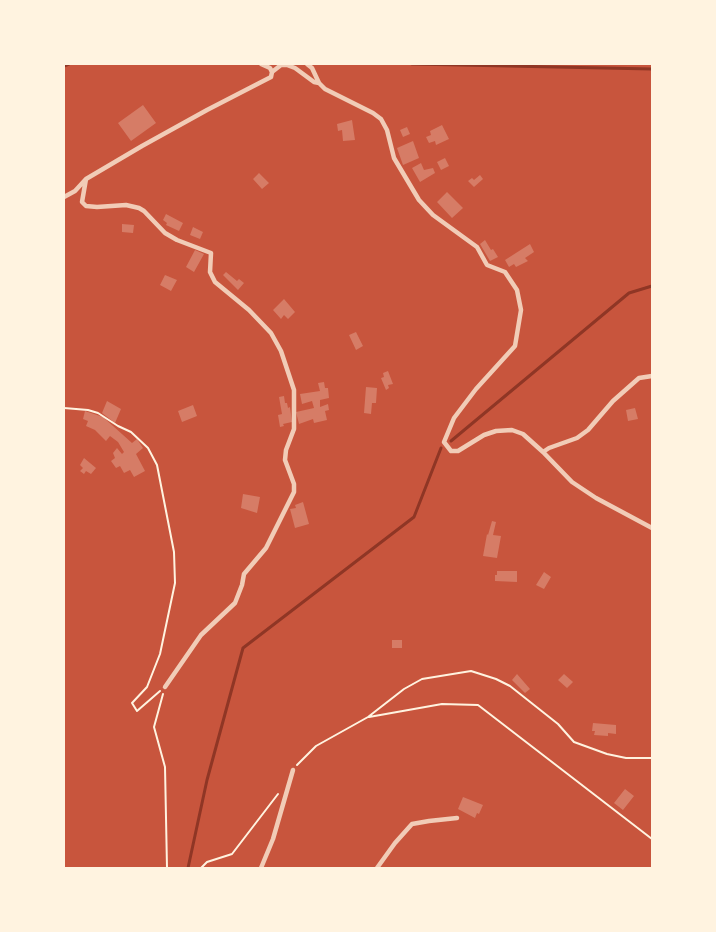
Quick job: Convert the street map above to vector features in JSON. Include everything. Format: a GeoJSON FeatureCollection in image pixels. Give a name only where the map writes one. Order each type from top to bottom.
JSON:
{"type":"FeatureCollection","features":[{"type":"Feature","properties":{"kind":"street"},"geometry":{"type":"LineString","coordinates":[[261,64],[270,68],[272,72]]}},
{"type":"Feature","properties":{"kind":"street"},"geometry":{"type":"LineString","coordinates":[[307,64],[312,68],[319,83],[325,90],[374,113],[380,119],[387,130],[394,158],[419,200],[433,215],[477,247],[487,265],[505,272],[517,290],[521,310],[515,346],[470,396],[454,418],[444,442],[451,451],[458,452],[484,435],[496,431],[512,430],[523,434],[572,482],[596,498],[652,528]]}},
{"type":"Feature","properties":{"kind":"street"},"geometry":{"type":"LineString","coordinates":[[64,197],[74,191],[86,179],[207,110],[271,77],[272,72],[281,65],[295,68],[314,82],[319,83]]}},
{"type":"Feature","properties":{"kind":"street"},"geometry":{"type":"LineString","coordinates":[[86,179],[82,202],[86,206],[97,208],[126,205],[139,208],[165,233],[190,247],[211,253],[210,272],[215,282],[249,310],[271,333],[280,351],[294,390],[294,429],[286,450],[285,460],[294,484],[294,492],[266,548],[244,574],[235,603],[201,635],[165,687]]}},
{"type":"Feature","properties":{"kind":"street"},"geometry":{"type":"LineString","coordinates":[[543,452],[577,438],[588,430],[613,401],[640,378],[652,376]]}},
{"type":"Feature","properties":{"kind":"street"},"geometry":{"type":"LineString","coordinates":[[261,868],[273,839],[293,770]]}},
{"type":"Feature","properties":{"kind":"street"},"geometry":{"type":"LineString","coordinates":[[377,868],[412,824],[457,818]]}},
{"type":"Feature","properties":{"kind":"path"},"geometry":{"type":"LineString","coordinates":[[64,408],[88,410],[98,413],[130,432],[148,448],[156,465],[174,552],[175,584],[160,654],[147,687],[132,703],[137,711],[165,687]]}},
{"type":"Feature","properties":{"kind":"path"},"geometry":{"type":"LineString","coordinates":[[293,770],[302,758],[316,746],[368,718],[404,689],[422,680],[471,671],[496,679],[510,686],[558,724],[574,742],[607,754],[626,758],[652,758]]}},
{"type":"Feature","properties":{"kind":"path"},"geometry":{"type":"LineString","coordinates":[[165,687],[154,727],[164,767],[167,868]]}},
{"type":"Feature","properties":{"kind":"path"},"geometry":{"type":"LineString","coordinates":[[368,718],[442,704],[478,705],[652,839]]}},
{"type":"Feature","properties":{"kind":"path"},"geometry":{"type":"LineString","coordinates":[[200,868],[207,862],[232,854],[278,793]]}},
{"type":"Feature","properties":{"kind":"building"},"geometry":{"type":"Polygon","coordinates":[[[143,105],[156,123],[131,141],[118,123],[143,105]]]}},
{"type":"Feature","properties":{"kind":"building"},"geometry":{"type":"Polygon","coordinates":[[[352,120],[355,140],[343,141],[342,130],[338,131],[337,124],[352,120]]]}},
{"type":"Feature","properties":{"kind":"building"},"geometry":{"type":"Polygon","coordinates":[[[442,125],[449,139],[436,145],[435,141],[429,143],[426,137],[431,135],[430,131],[442,125]]]}},
{"type":"Feature","properties":{"kind":"building"},"geometry":{"type":"Polygon","coordinates":[[[407,127],[410,134],[403,137],[400,130],[407,127]]]}},
{"type":"Feature","properties":{"kind":"building"},"geometry":{"type":"Polygon","coordinates":[[[413,141],[419,158],[403,165],[397,148],[413,141]]]}},
{"type":"Feature","properties":{"kind":"building"},"geometry":{"type":"Polygon","coordinates":[[[445,158],[449,166],[441,170],[437,162],[445,158]]]}},
{"type":"Feature","properties":{"kind":"building"},"geometry":{"type":"Polygon","coordinates":[[[421,163],[424,170],[433,168],[435,173],[420,182],[412,168],[421,163]]]}},
{"type":"Feature","properties":{"kind":"building"},"geometry":{"type":"Polygon","coordinates":[[[259,173],[269,183],[262,189],[253,179],[259,173]]]}},
{"type":"Feature","properties":{"kind":"building"},"geometry":{"type":"Polygon","coordinates":[[[480,175],[483,179],[474,187],[468,181],[472,178],[474,180],[480,175]]]}},
{"type":"Feature","properties":{"kind":"building"},"geometry":{"type":"Polygon","coordinates":[[[447,192],[463,208],[452,218],[437,202],[447,192]]]}},
{"type":"Feature","properties":{"kind":"building"},"geometry":{"type":"Polygon","coordinates":[[[166,214],[183,223],[179,231],[166,225],[167,223],[163,220],[166,214]]]}},
{"type":"Feature","properties":{"kind":"building"},"geometry":{"type":"Polygon","coordinates":[[[122,224],[134,225],[133,233],[122,232],[122,224]]]}},
{"type":"Feature","properties":{"kind":"building"},"geometry":{"type":"Polygon","coordinates":[[[193,227],[203,232],[200,239],[190,235],[193,227]]]}},
{"type":"Feature","properties":{"kind":"building"},"geometry":{"type":"Polygon","coordinates":[[[485,240],[498,257],[490,261],[480,244],[485,240]]]}},
{"type":"Feature","properties":{"kind":"building"},"geometry":{"type":"Polygon","coordinates":[[[530,244],[534,252],[525,258],[528,261],[516,267],[514,264],[509,267],[505,260],[530,244]]]}},
{"type":"Feature","properties":{"kind":"building"},"geometry":{"type":"Polygon","coordinates":[[[195,250],[204,254],[194,272],[186,267],[195,250]]]}},
{"type":"Feature","properties":{"kind":"building"},"geometry":{"type":"Polygon","coordinates":[[[226,272],[237,281],[239,279],[244,283],[238,290],[223,275],[226,272]]]}},
{"type":"Feature","properties":{"kind":"building"},"geometry":{"type":"Polygon","coordinates":[[[165,275],[177,280],[171,291],[160,285],[165,275]]]}},
{"type":"Feature","properties":{"kind":"building"},"geometry":{"type":"Polygon","coordinates":[[[284,299],[295,312],[288,319],[284,315],[281,319],[273,310],[284,299]]]}},
{"type":"Feature","properties":{"kind":"building"},"geometry":{"type":"Polygon","coordinates":[[[356,332],[363,346],[356,350],[349,335],[356,332]]]}},
{"type":"Feature","properties":{"kind":"building"},"geometry":{"type":"Polygon","coordinates":[[[388,371],[393,384],[388,385],[389,388],[386,390],[381,378],[384,377],[383,373],[388,371]]]}},
{"type":"Feature","properties":{"kind":"building"},"geometry":{"type":"Polygon","coordinates":[[[324,382],[325,388],[328,388],[329,398],[320,400],[320,407],[328,404],[329,410],[325,411],[327,420],[314,423],[313,419],[299,424],[296,412],[314,408],[312,401],[302,404],[300,394],[320,391],[318,383],[324,382]]]}},
{"type":"Feature","properties":{"kind":"building"},"geometry":{"type":"Polygon","coordinates":[[[366,387],[377,388],[376,403],[372,403],[371,414],[364,413],[366,387]]]}},
{"type":"Feature","properties":{"kind":"building"},"geometry":{"type":"Polygon","coordinates":[[[284,396],[285,403],[287,403],[288,408],[290,407],[292,422],[283,424],[284,426],[280,427],[278,415],[282,414],[279,397],[284,396]]]}},
{"type":"Feature","properties":{"kind":"building"},"geometry":{"type":"Polygon","coordinates":[[[107,401],[121,409],[115,423],[102,413],[107,401]]]}},
{"type":"Feature","properties":{"kind":"building"},"geometry":{"type":"Polygon","coordinates":[[[193,405],[197,416],[182,422],[178,411],[193,405]]]}},
{"type":"Feature","properties":{"kind":"building"},"geometry":{"type":"Polygon","coordinates":[[[635,408],[638,419],[628,421],[626,410],[635,408]]]}},
{"type":"Feature","properties":{"kind":"building"},"geometry":{"type":"Polygon","coordinates":[[[85,411],[103,417],[132,443],[137,439],[143,448],[136,454],[145,471],[134,477],[130,470],[124,473],[120,466],[116,468],[111,461],[115,458],[113,453],[117,448],[122,454],[124,452],[118,442],[110,436],[106,441],[95,430],[86,426],[88,421],[83,419],[85,411]]]}},
{"type":"Feature","properties":{"kind":"building"},"geometry":{"type":"Polygon","coordinates":[[[84,458],[96,468],[91,474],[86,471],[84,474],[80,471],[83,468],[80,465],[84,458]]]}},
{"type":"Feature","properties":{"kind":"building"},"geometry":{"type":"Polygon","coordinates":[[[243,494],[260,497],[257,513],[241,508],[243,494]]]}},
{"type":"Feature","properties":{"kind":"building"},"geometry":{"type":"Polygon","coordinates":[[[303,502],[309,524],[295,528],[290,509],[296,508],[295,505],[303,502]]]}},
{"type":"Feature","properties":{"kind":"building"},"geometry":{"type":"Polygon","coordinates":[[[492,521],[496,522],[493,535],[501,536],[497,558],[483,556],[487,534],[492,521]]]}},
{"type":"Feature","properties":{"kind":"building"},"geometry":{"type":"Polygon","coordinates":[[[497,571],[517,571],[517,582],[495,581],[497,571]]]}},
{"type":"Feature","properties":{"kind":"building"},"geometry":{"type":"Polygon","coordinates":[[[544,572],[551,577],[544,589],[536,585],[544,572]]]}},
{"type":"Feature","properties":{"kind":"building"},"geometry":{"type":"Polygon","coordinates":[[[392,640],[402,640],[402,648],[392,648],[392,640]]]}},
{"type":"Feature","properties":{"kind":"building"},"geometry":{"type":"Polygon","coordinates":[[[517,674],[530,689],[525,693],[512,680],[517,674]]]}},
{"type":"Feature","properties":{"kind":"building"},"geometry":{"type":"Polygon","coordinates":[[[564,674],[573,682],[567,688],[558,680],[564,674]]]}},
{"type":"Feature","properties":{"kind":"building"},"geometry":{"type":"Polygon","coordinates":[[[593,723],[616,725],[616,734],[608,733],[608,736],[594,735],[595,731],[592,731],[593,723]]]}},
{"type":"Feature","properties":{"kind":"building"},"geometry":{"type":"Polygon","coordinates":[[[625,789],[634,796],[623,810],[614,803],[625,789]]]}},
{"type":"Feature","properties":{"kind":"building"},"geometry":{"type":"Polygon","coordinates":[[[463,797],[483,805],[475,818],[458,809],[463,797]]]}},
{"type":"Feature","properties":{"kind":"waterway"},"geometry":{"type":"LineString","coordinates":[[64,66],[69,64]]}},
{"type":"Feature","properties":{"kind":"waterway"},"geometry":{"type":"LineString","coordinates":[[412,64],[652,69]]}},
{"type":"Feature","properties":{"kind":"waterway"},"geometry":{"type":"LineString","coordinates":[[451,441],[629,293],[652,286]]}},
{"type":"Feature","properties":{"kind":"waterway"},"geometry":{"type":"LineString","coordinates":[[188,868],[207,780],[243,648],[414,517],[441,448]]}}]}
